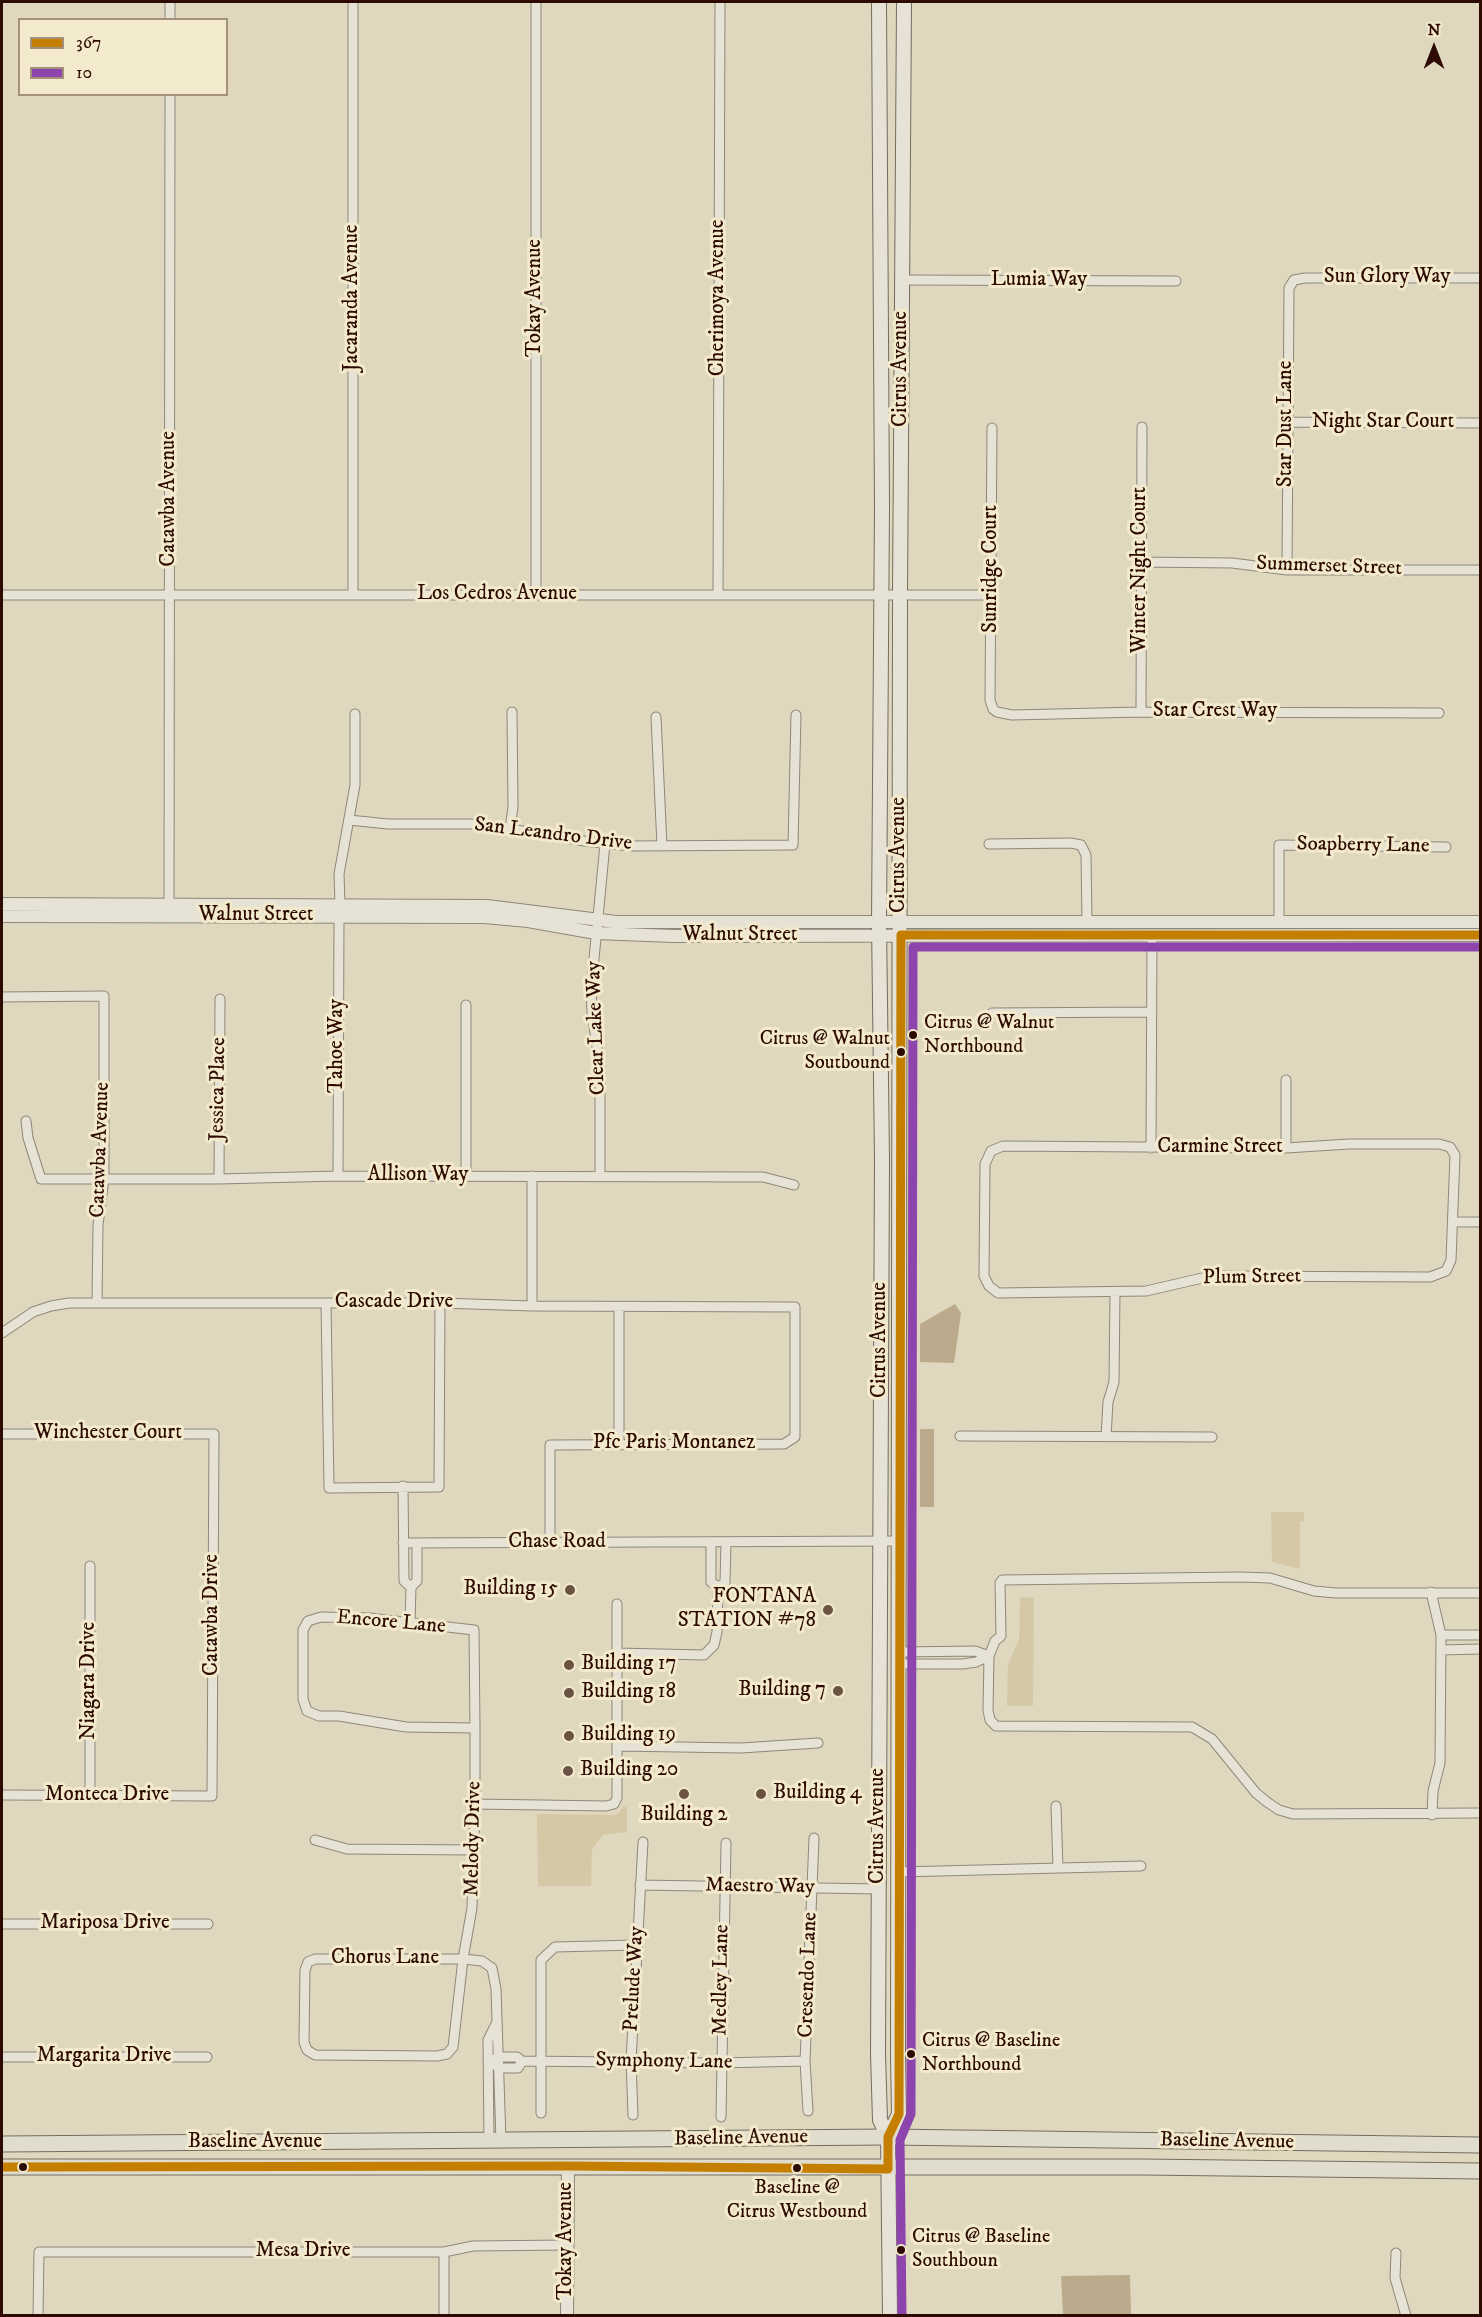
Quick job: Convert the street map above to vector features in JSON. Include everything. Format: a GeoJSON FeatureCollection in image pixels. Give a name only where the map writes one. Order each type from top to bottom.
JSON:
{"type":"FeatureCollection","features":[{"type":"Feature","properties":{"kind":"main road","name":"Citrus Avenue"},"geometry":{"type":"LineString","coordinates":[[879,2],[882,241],[879,929],[882,1159],[879,2113],[888,2137],[890,2316]]}},
{"type":"Feature","properties":{"kind":"main road","name":"Citrus Avenue"},"geometry":{"type":"LineString","coordinates":[[888,2137],[899,2114],[897,2055],[900,595],[904,2]]}},
{"type":"Feature","properties":{"kind":"main road","name":"Baseline Avenue"},"geometry":{"type":"LineString","coordinates":[[2,2144],[888,2137],[1480,2145]]}},
{"type":"Feature","properties":{"kind":"main road","name":"Baseline Avenue"},"geometry":{"type":"LineString","coordinates":[[2,2167],[568,2166],[888,2169],[1142,2167],[1480,2171]]}},
{"type":"Feature","properties":{"kind":"street"},"geometry":{"type":"LineString","coordinates":[[170,2],[170,18]]}},
{"type":"Feature","properties":{"kind":"street","name":"Jacaranda Avenue"},"geometry":{"type":"LineString","coordinates":[[353,2],[353,595]]}},
{"type":"Feature","properties":{"kind":"street","name":"Tokay Avenue"},"geometry":{"type":"LineString","coordinates":[[536,2],[536,595]]}},
{"type":"Feature","properties":{"kind":"street","name":"Cherimoya Avenue"},"geometry":{"type":"LineString","coordinates":[[718,595],[720,2]]}},
{"type":"Feature","properties":{"kind":"street","name":"Catawba Avenue"},"geometry":{"type":"LineString","coordinates":[[169,904],[170,96]]}},
{"type":"Feature","properties":{"kind":"street","name":"Sun Glory Way"},"geometry":{"type":"LineString","coordinates":[[1294,280],[1305,278],[1480,278]]}},
{"type":"Feature","properties":{"kind":"street","name":"Lumia Way"},"geometry":{"type":"LineString","coordinates":[[902,280],[1176,282]]}},
{"type":"Feature","properties":{"kind":"street","name":"Star Dust Lane"},"geometry":{"type":"LineString","coordinates":[[1287,570],[1286,422],[1289,288],[1294,280]]}},
{"type":"Feature","properties":{"kind":"street","name":"Night Star Court"},"geometry":{"type":"LineString","coordinates":[[1286,422],[1480,423]]}},
{"type":"Feature","properties":{"kind":"street","name":"Winter Night Court"},"geometry":{"type":"LineString","coordinates":[[1141,712],[1142,427]]}},
{"type":"Feature","properties":{"kind":"street","name":"Sunridge Court"},"geometry":{"type":"LineString","coordinates":[[993,428],[990,700],[993,710]]}},
{"type":"Feature","properties":{"kind":"street","name":"Summerset Street"},"geometry":{"type":"LineString","coordinates":[[1141,561],[1232,563],[1287,570],[1480,570]]}},
{"type":"Feature","properties":{"kind":"street","name":"Los Cedros Avenue"},"geometry":{"type":"LineString","coordinates":[[2,595],[992,595]]}},
{"type":"Feature","properties":{"kind":"street","name":"Star Crest Way"},"geometry":{"type":"LineString","coordinates":[[993,710],[1012,715],[1141,712],[1439,713]]}},
{"type":"Feature","properties":{"kind":"street"},"geometry":{"type":"LineString","coordinates":[[510,829],[513,807],[512,712]]}},
{"type":"Feature","properties":{"kind":"street","name":"Tahoe Way"},"geometry":{"type":"LineString","coordinates":[[338,1176],[339,874],[355,785],[355,714]]}},
{"type":"Feature","properties":{"kind":"street","name":"San Leandro Drive"},"geometry":{"type":"LineString","coordinates":[[350,820],[388,824],[479,824],[605,844],[793,845],[796,715]]}},
{"type":"Feature","properties":{"kind":"street"},"geometry":{"type":"LineString","coordinates":[[656,717],[662,846]]}},
{"type":"Feature","properties":{"kind":"street"},"geometry":{"type":"LineString","coordinates":[[989,844],[1071,843],[1081,845],[1086,855],[1087,922]]}},
{"type":"Feature","properties":{"kind":"street","name":"Clear Lake Way"},"geometry":{"type":"LineString","coordinates":[[600,1176],[600,1067],[592,1012],[596,927],[605,844]]}},
{"type":"Feature","properties":{"kind":"street","name":"Soapberry Lane"},"geometry":{"type":"LineString","coordinates":[[1279,922],[1279,845],[1446,847]]}},
{"type":"Feature","properties":{"kind":"street","name":"Walnut Street"},"geometry":{"type":"LineString","coordinates":[[2,904],[169,904],[339,910],[484,917],[596,927],[901,929],[1152,936],[1480,935]]}},
{"type":"Feature","properties":{"kind":"street","name":"Walnut Street"},"geometry":{"type":"LineString","coordinates":[[2,916],[339,910]]}},
{"type":"Feature","properties":{"kind":"street","name":"Walnut Street"},"geometry":{"type":"LineString","coordinates":[[901,929],[1087,922],[1480,922]]}},
{"type":"Feature","properties":{"kind":"street"},"geometry":{"type":"LineString","coordinates":[[1151,1148],[1152,936]]}},
{"type":"Feature","properties":{"kind":"street","name":"Catawba Avenue"},"geometry":{"type":"LineString","coordinates":[[2,997],[104,996],[104,1179],[98,1225],[97,1303]]}},
{"type":"Feature","properties":{"kind":"street","name":"Jessica Place"},"geometry":{"type":"LineString","coordinates":[[219,1179],[220,999]]}},
{"type":"Feature","properties":{"kind":"street"},"geometry":{"type":"LineString","coordinates":[[466,1005],[466,1176]]}},
{"type":"Feature","properties":{"kind":"street"},"geometry":{"type":"LineString","coordinates":[[992,1013],[1151,1012]]}},
{"type":"Feature","properties":{"kind":"street"},"geometry":{"type":"LineString","coordinates":[[1286,1080],[1286,1148]]}},
{"type":"Feature","properties":{"kind":"street","name":"Allison Way"},"geometry":{"type":"LineString","coordinates":[[26,1120],[28,1138],[41,1179],[338,1176],[763,1177],[794,1185]]}},
{"type":"Feature","properties":{"kind":"street","name":"Carmine Street"},"geometry":{"type":"LineString","coordinates":[[988,1286],[984,1276],[985,1164],[991,1151],[1003,1146],[1286,1148],[1349,1144],[1439,1144],[1449,1147],[1455,1155],[1453,1222]]}},
{"type":"Feature","properties":{"kind":"street"},"geometry":{"type":"LineString","coordinates":[[532,1176],[532,1306]]}},
{"type":"Feature","properties":{"kind":"street"},"geometry":{"type":"LineString","coordinates":[[1453,1222],[1480,1222]]}},
{"type":"Feature","properties":{"kind":"street","name":"Plum Street"},"geometry":{"type":"LineString","coordinates":[[988,1286],[998,1293],[1115,1292],[1146,1291],[1211,1276],[1430,1277],[1446,1271],[1450,1260],[1453,1222]]}},
{"type":"Feature","properties":{"kind":"street"},"geometry":{"type":"LineString","coordinates":[[1106,1437],[1108,1402],[1114,1382],[1115,1292]]}},
{"type":"Feature","properties":{"kind":"street","name":"Cascade Drive"},"geometry":{"type":"LineString","coordinates":[[2,1333],[24,1316],[42,1308],[69,1303],[440,1303],[532,1306],[795,1307],[795,1437]]}},
{"type":"Feature","properties":{"kind":"street"},"geometry":{"type":"LineString","coordinates":[[326,1303],[328,1488],[439,1486],[440,1303]]}},
{"type":"Feature","properties":{"kind":"street"},"geometry":{"type":"LineString","coordinates":[[619,1306],[620,1444]]}},
{"type":"Feature","properties":{"kind":"street","name":"Winchester Court"},"geometry":{"type":"LineString","coordinates":[[2,1434],[214,1434]]}},
{"type":"Feature","properties":{"kind":"street","name":"Catawba Drive"},"geometry":{"type":"LineString","coordinates":[[212,1796],[214,1434]]}},
{"type":"Feature","properties":{"kind":"street"},"geometry":{"type":"LineString","coordinates":[[960,1436],[1212,1437]]}},
{"type":"Feature","properties":{"kind":"street","name":"Pfc Paris Montanez"},"geometry":{"type":"LineString","coordinates":[[550,1543],[550,1445],[784,1444],[795,1437]]}},
{"type":"Feature","properties":{"kind":"street"},"geometry":{"type":"LineString","coordinates":[[403,1486],[404,1581],[411,1587]]}},
{"type":"Feature","properties":{"kind":"street","name":"Chase Road"},"geometry":{"type":"LineString","coordinates":[[403,1543],[899,1541]]}},
{"type":"Feature","properties":{"kind":"street"},"geometry":{"type":"LineString","coordinates":[[711,1542],[711,1582],[718,1591]]}},
{"type":"Feature","properties":{"kind":"street"},"geometry":{"type":"LineString","coordinates":[[617,1653],[704,1654],[714,1645],[717,1632],[718,1591],[725,1582],[726,1542]]}},
{"type":"Feature","properties":{"kind":"street"},"geometry":{"type":"LineString","coordinates":[[410,1623],[411,1587],[417,1581],[417,1543]]}},
{"type":"Feature","properties":{"kind":"street","name":"Niagara Drive"},"geometry":{"type":"LineString","coordinates":[[90,1566],[90,1796]]}},
{"type":"Feature","properties":{"kind":"street"},"geometry":{"type":"LineString","coordinates":[[1480,1593],[1314,1591],[1270,1578],[1240,1577],[1002,1580],[1000,1583],[1001,1636],[995,1641],[989,1656],[988,1710],[990,1720],[996,1726],[1192,1727],[1212,1739],[1256,1793],[1279,1810],[1293,1814],[1480,1814]]}},
{"type":"Feature","properties":{"kind":"street"},"geometry":{"type":"LineString","coordinates":[[1431,1592],[1441,1635],[1440,1763],[1432,1791],[1432,1815]]}},
{"type":"Feature","properties":{"kind":"street"},"geometry":{"type":"LineString","coordinates":[[475,1804],[606,1806],[614,1803],[617,1798],[617,1604]]}},
{"type":"Feature","properties":{"kind":"street","name":"Encore Lane"},"geometry":{"type":"LineString","coordinates":[[474,1630],[369,1618],[321,1617],[308,1621],[303,1630],[303,1699],[307,1711],[320,1716],[339,1716],[406,1727],[475,1728]]}},
{"type":"Feature","properties":{"kind":"street","name":"Melody Drive"},"geometry":{"type":"LineString","coordinates":[[453,2047],[463,1959],[472,1908],[475,1804],[474,1630]]}},
{"type":"Feature","properties":{"kind":"street"},"geometry":{"type":"LineString","coordinates":[[1441,1635],[1480,1635]]}},
{"type":"Feature","properties":{"kind":"street"},"geometry":{"type":"LineString","coordinates":[[1441,1650],[1480,1649]]}},
{"type":"Feature","properties":{"kind":"street"},"geometry":{"type":"LineString","coordinates":[[899,1658],[963,1664],[976,1662],[989,1656]]}},
{"type":"Feature","properties":{"kind":"street"},"geometry":{"type":"LineString","coordinates":[[616,1746],[741,1748],[818,1743]]}},
{"type":"Feature","properties":{"kind":"street","name":"Monteca Drive"},"geometry":{"type":"LineString","coordinates":[[2,1795],[212,1796]]}},
{"type":"Feature","properties":{"kind":"street"},"geometry":{"type":"LineString","coordinates":[[1056,1806],[1058,1868]]}},
{"type":"Feature","properties":{"kind":"street","name":"Cresendo Lane"},"geometry":{"type":"LineString","coordinates":[[808,2111],[805,2061],[814,1838]]}},
{"type":"Feature","properties":{"kind":"street"},"geometry":{"type":"LineString","coordinates":[[315,1840],[347,1849],[474,1850]]}},
{"type":"Feature","properties":{"kind":"street","name":"Prelude Way"},"geometry":{"type":"LineString","coordinates":[[633,2115],[631,2061],[643,1842]]}},
{"type":"Feature","properties":{"kind":"street","name":"Medley Lane"},"geometry":{"type":"LineString","coordinates":[[721,2117],[720,2063],[726,1843]]}},
{"type":"Feature","properties":{"kind":"street"},"geometry":{"type":"LineString","coordinates":[[899,1872],[1141,1866]]}},
{"type":"Feature","properties":{"kind":"street","name":"Maestro Way"},"geometry":{"type":"LineString","coordinates":[[640,1885],[879,1889]]}},
{"type":"Feature","properties":{"kind":"street","name":"Mariposa Drive"},"geometry":{"type":"LineString","coordinates":[[2,1924],[208,1924]]}},
{"type":"Feature","properties":{"kind":"street"},"geometry":{"type":"LineString","coordinates":[[541,2113],[541,1960],[555,1947],[637,1945]]}},
{"type":"Feature","properties":{"kind":"street","name":"Chorus Lane"},"geometry":{"type":"LineString","coordinates":[[453,2047],[447,2054],[437,2056],[315,2055],[307,2050],[304,2042],[305,1970],[308,1962],[315,1959],[482,1961],[492,1968],[496,1989],[497,2022]]}},
{"type":"Feature","properties":{"kind":"street"},"geometry":{"type":"LineString","coordinates":[[495,2141],[500,2068],[497,2022]]}},
{"type":"Feature","properties":{"kind":"street"},"geometry":{"type":"LineString","coordinates":[[495,2141],[488,2040],[497,2022]]}},
{"type":"Feature","properties":{"kind":"street","name":"Margarita Drive"},"geometry":{"type":"LineString","coordinates":[[2,2057],[207,2057]]}},
{"type":"Feature","properties":{"kind":"street"},"geometry":{"type":"LineString","coordinates":[[488,2062],[500,2057]]}},
{"type":"Feature","properties":{"kind":"street","name":"Symphony Lane"},"geometry":{"type":"LineString","coordinates":[[500,2057],[517,2057],[522,2061],[720,2063],[805,2061]]}},
{"type":"Feature","properties":{"kind":"street","name":"Symphony Lane"},"geometry":{"type":"LineString","coordinates":[[500,2068],[518,2068],[522,2061]]}},
{"type":"Feature","properties":{"kind":"street"},"geometry":{"type":"LineString","coordinates":[[488,2062],[500,2068]]}},
{"type":"Feature","properties":{"kind":"street","name":"Tokay Avenue"},"geometry":{"type":"LineString","coordinates":[[567,2316],[568,2166]]}},
{"type":"Feature","properties":{"kind":"street","name":"Mesa Drive"},"geometry":{"type":"LineString","coordinates":[[38,2316],[39,2252],[444,2252],[473,2246],[567,2246]]}},
{"type":"Feature","properties":{"kind":"street"},"geometry":{"type":"LineString","coordinates":[[444,2252],[444,2316]]}},
{"type":"Feature","properties":{"kind":"street"},"geometry":{"type":"LineString","coordinates":[[1396,2253],[1395,2278],[1406,2316]]}},
{"type":"Feature","properties":{"kind":"shaded area"},"geometry":{"type":"Polygon","coordinates":[[[955,1304],[961,1313],[954,1363],[920,1362],[920,1324],[955,1304]]]}},
{"type":"Feature","properties":{"kind":"shaded area"},"geometry":{"type":"Polygon","coordinates":[[[920,1429],[934,1429],[934,1507],[920,1507],[920,1429]]]}},
{"type":"Feature","properties":{"kind":"shaded area"},"geometry":{"type":"Polygon","coordinates":[[[1271,1512],[1304,1512],[1304,1521],[1300,1522],[1300,1569],[1272,1562],[1271,1512]]]}},
{"type":"Feature","properties":{"kind":"shaded area"},"geometry":{"type":"Polygon","coordinates":[[[1020,1597],[1034,1598],[1033,1706],[1007,1706],[1008,1664],[1019,1640],[1020,1597]]]}},
{"type":"Feature","properties":{"kind":"shaded area"},"geometry":{"type":"Polygon","coordinates":[[[624,1806],[627,1808],[627,1832],[603,1835],[592,1849],[591,1886],[538,1886],[537,1814],[610,1815],[618,1814],[624,1806]]]}},
{"type":"Feature","properties":{"kind":"shaded area"},"geometry":{"type":"Polygon","coordinates":[[[1130,2275],[1131,2315],[1063,2315],[1061,2276],[1130,2275]]]}},
{"type":"Feature","properties":{"kind":"transit line","name":"367"},"geometry":{"type":"LineString","coordinates":[[2,2167],[568,2166],[888,2169],[888,2137],[899,2114],[901,935],[1480,935]]}},
{"type":"Feature","properties":{"kind":"transit line","name":"10"},"geometry":{"type":"LineString","coordinates":[[902,2316],[900,2140],[911,2114],[913,947],[1480,947]]}},
{"type":"Feature","properties":{"kind":"place","name":"Citrus @ Walnut Northbound"},"geometry":{"type":"Point","coordinates":[913,1035]}},
{"type":"Feature","properties":{"kind":"place","name":"Citrus @ Walnut Soutbound"},"geometry":{"type":"Point","coordinates":[901,1052]}},
{"type":"Feature","properties":{"kind":"place","name":"Building 15"},"geometry":{"type":"Point","coordinates":[570,1590]}},
{"type":"Feature","properties":{"kind":"place","name":"FONTANA STATION #78"},"geometry":{"type":"Point","coordinates":[828,1610]}},
{"type":"Feature","properties":{"kind":"place","name":"Building 17"},"geometry":{"type":"Point","coordinates":[569,1665]}},
{"type":"Feature","properties":{"kind":"place","name":"Building 7"},"geometry":{"type":"Point","coordinates":[838,1691]}},
{"type":"Feature","properties":{"kind":"place","name":"Building 18"},"geometry":{"type":"Point","coordinates":[569,1693]}},
{"type":"Feature","properties":{"kind":"place","name":"Building 19"},"geometry":{"type":"Point","coordinates":[569,1736]}},
{"type":"Feature","properties":{"kind":"place","name":"Building 20"},"geometry":{"type":"Point","coordinates":[568,1771]}},
{"type":"Feature","properties":{"kind":"place","name":"Building 2"},"geometry":{"type":"Point","coordinates":[684,1794]}},
{"type":"Feature","properties":{"kind":"place","name":"Building 4"},"geometry":{"type":"Point","coordinates":[761,1794]}},
{"type":"Feature","properties":{"kind":"place","name":"Citrus @ Baseline Northbound"},"geometry":{"type":"Point","coordinates":[911,2054]}},
{"type":"Feature","properties":{"kind":"place","name":"Baseline @ Citrus Westbound"},"geometry":{"type":"Point","coordinates":[797,2168]}},
{"type":"Feature","properties":{"kind":"place","name":"Citrus @ Baseline Southboun"},"geometry":{"type":"Point","coordinates":[901,2250]}}]}
